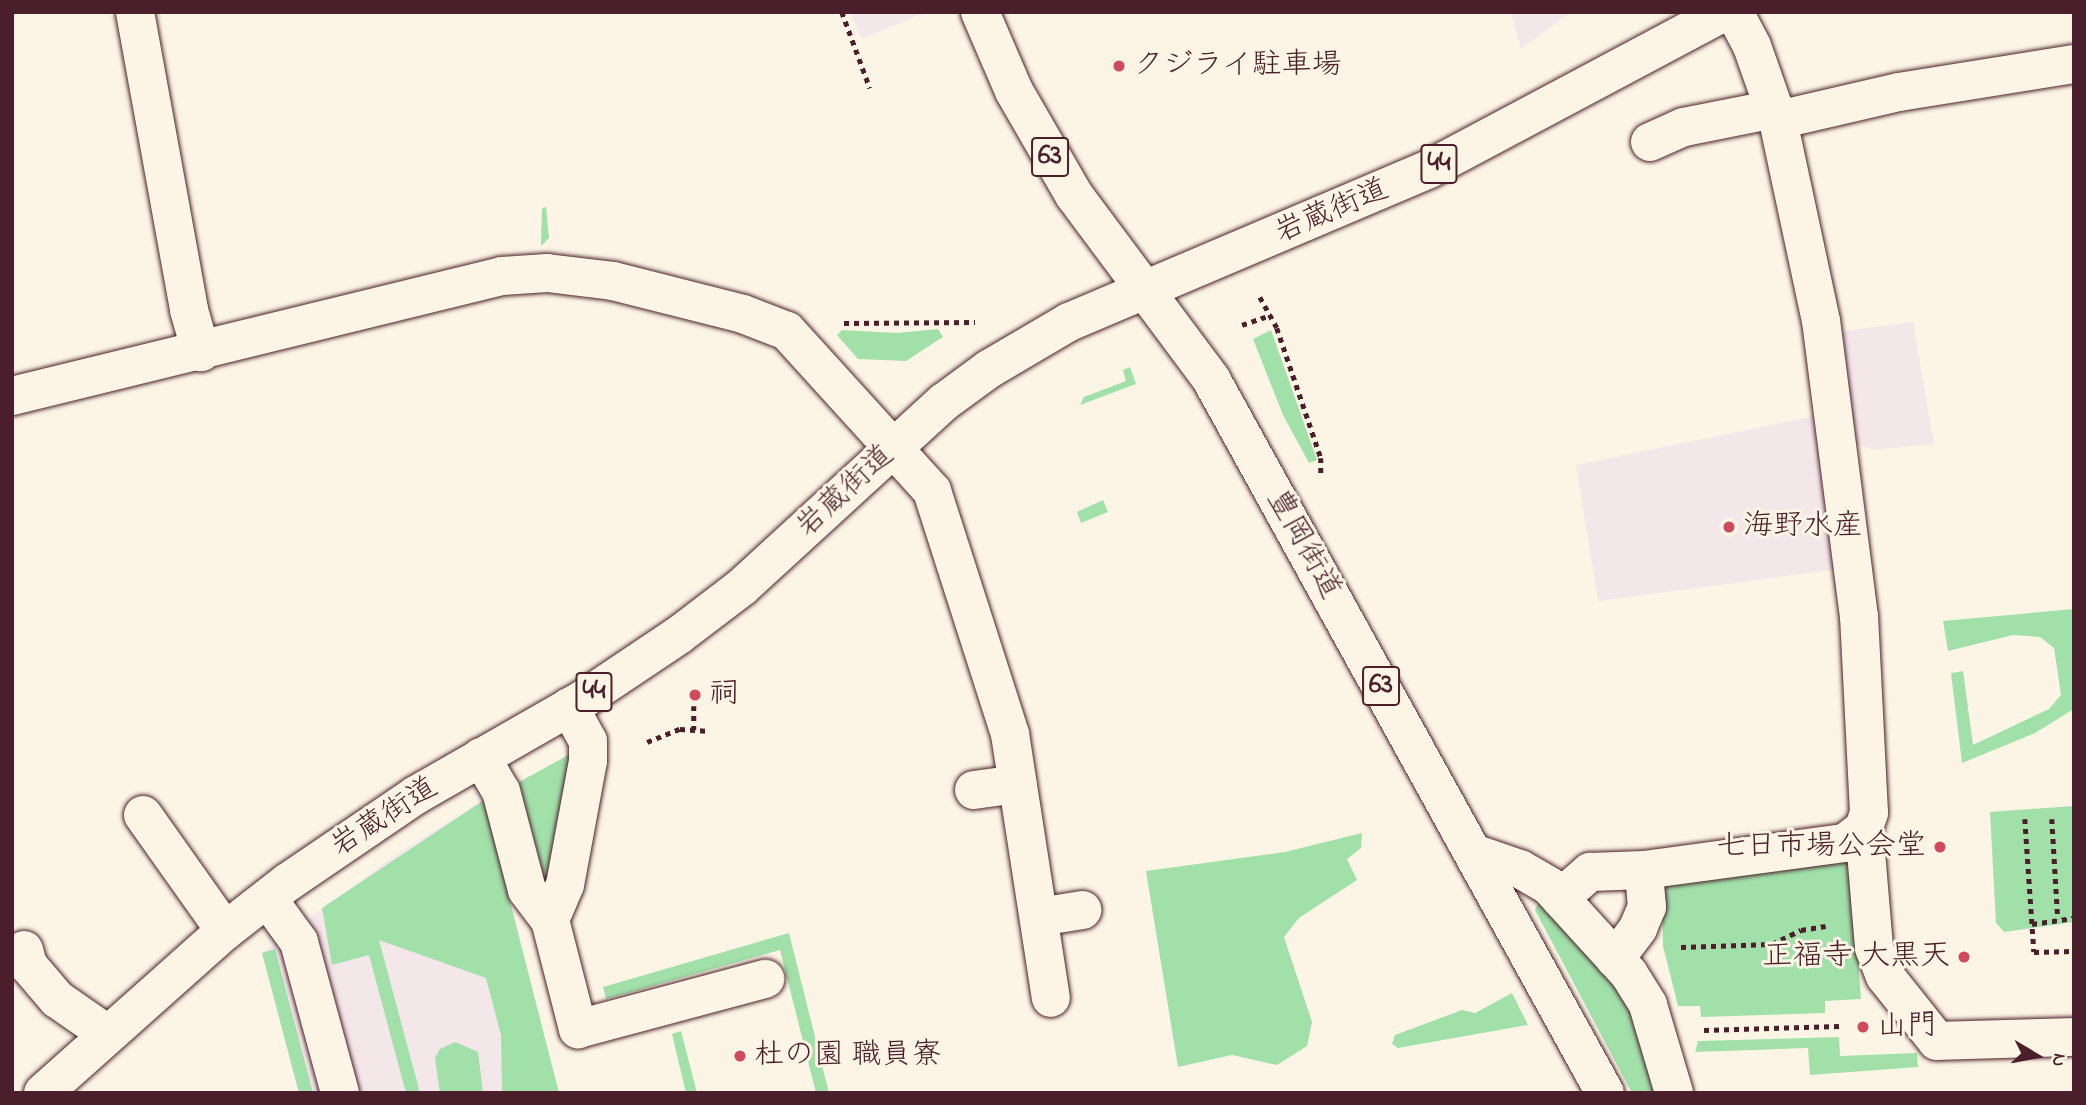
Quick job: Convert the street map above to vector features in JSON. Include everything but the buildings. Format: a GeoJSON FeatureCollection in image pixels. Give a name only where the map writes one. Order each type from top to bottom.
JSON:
{"type":"FeatureCollection","features":[{"type":"Feature","properties":{"kind":"main road"},"geometry":{"type":"LineString","coordinates":[[135,12],[189,310],[201,352]]}},
{"type":"Feature","properties":{"kind":"main road","name":"豊岡街道"},"geometry":{"type":"LineString","coordinates":[[980,12],[1037,135],[1101,236],[1211,379],[1605,1093]]}},
{"type":"Feature","properties":{"kind":"main road","name":"岩蔵街道"},"geometry":{"type":"LineString","coordinates":[[43,1093],[106,1034],[225,931],[352,837],[481,757],[569,707],[679,635],[742,587],[893,448],[989,369],[1069,322],[1429,169],[1724,12]]}},
{"type":"Feature","properties":{"kind":"main road"},"geometry":{"type":"LineString","coordinates":[[1734,12],[1752,46],[1777,114],[1821,321],[1842,463],[1860,630],[1869,813],[1864,828],[1874,948],[1885,976],[1937,1041],[2074,1037]]}},
{"type":"Feature","properties":{"kind":"main road"},"geometry":{"type":"LineString","coordinates":[[1650,142],[1684,127],[2074,64]]}},
{"type":"Feature","properties":{"kind":"main road"},"geometry":{"type":"LineString","coordinates":[[12,396],[201,352],[484,278],[547,274],[586,277],[691,300],[787,331],[932,491],[1010,734],[1051,998]]}},
{"type":"Feature","properties":{"kind":"main road"},"geometry":{"type":"LineString","coordinates":[[550,920],[565,885],[588,761],[588,741],[569,707]]}},
{"type":"Feature","properties":{"kind":"main road"},"geometry":{"type":"LineString","coordinates":[[481,757],[501,791],[527,890],[550,920],[578,1029],[765,979]]}},
{"type":"Feature","properties":{"kind":"main road"},"geometry":{"type":"LineString","coordinates":[[974,790],[1018,784]]}},
{"type":"Feature","properties":{"kind":"main road"},"geometry":{"type":"LineString","coordinates":[[143,815],[225,931]]}},
{"type":"Feature","properties":{"kind":"main road"},"geometry":{"type":"LineString","coordinates":[[1560,898],[1590,872],[1644,870],[1845,843],[1864,828]]}},
{"type":"Feature","properties":{"kind":"main road"},"geometry":{"type":"LineString","coordinates":[[1473,853],[1529,873],[1560,898],[1615,959],[1648,1005],[1674,1093]]}},
{"type":"Feature","properties":{"kind":"main road"},"geometry":{"type":"LineString","coordinates":[[1615,959],[1638,928],[1647,907],[1644,870]]}},
{"type":"Feature","properties":{"kind":"main road"},"geometry":{"type":"LineString","coordinates":[[268,899],[299,942],[340,1093]]}},
{"type":"Feature","properties":{"kind":"main road"},"geometry":{"type":"LineString","coordinates":[[1039,916],[1082,910]]}},
{"type":"Feature","properties":{"kind":"main road"},"geometry":{"type":"LineString","coordinates":[[24,950],[27,965],[57,999],[106,1034]]}},
{"type":"Feature","properties":{"kind":"path"},"geometry":{"type":"LineString","coordinates":[[842,12],[870,88]]}},
{"type":"Feature","properties":{"kind":"path"},"geometry":{"type":"LineString","coordinates":[[1260,297],[1271,315],[1321,458],[1321,479]]}},
{"type":"Feature","properties":{"kind":"path"},"geometry":{"type":"LineString","coordinates":[[1242,325],[1271,315]]}},
{"type":"Feature","properties":{"kind":"path"},"geometry":{"type":"LineString","coordinates":[[837,322],[982,322]]}},
{"type":"Feature","properties":{"kind":"path"},"geometry":{"type":"LineString","coordinates":[[694,706],[694,730]]}},
{"type":"Feature","properties":{"kind":"path"},"geometry":{"type":"LineString","coordinates":[[647,742],[680,729],[706,732]]}},
{"type":"Feature","properties":{"kind":"path"},"geometry":{"type":"LineString","coordinates":[[2025,819],[2034,952],[2074,951]]}},
{"type":"Feature","properties":{"kind":"path"},"geometry":{"type":"LineString","coordinates":[[2052,819],[2058,919]]}},
{"type":"Feature","properties":{"kind":"path"},"geometry":{"type":"LineString","coordinates":[[2032,924],[2074,918]]}},
{"type":"Feature","properties":{"kind":"path"},"geometry":{"type":"LineString","coordinates":[[1675,948],[1772,944],[1801,930],[1872,923]]}},
{"type":"Feature","properties":{"kind":"path"},"geometry":{"type":"LineString","coordinates":[[1697,1031],[1839,1026]]}},
{"type":"Feature","properties":{"kind":"shaded area"},"geometry":{"type":"Polygon","coordinates":[[[850,12],[927,12],[861,39],[850,12]]]}},
{"type":"Feature","properties":{"kind":"shaded area"},"geometry":{"type":"Polygon","coordinates":[[[1511,12],[1571,12],[1521,49],[1511,12]]]}},
{"type":"Feature","properties":{"kind":"shaded area"},"geometry":{"type":"Polygon","coordinates":[[[1913,322],[1934,444],[1872,450],[1853,442],[1837,332],[1913,322]]]}},
{"type":"Feature","properties":{"kind":"shaded area"},"geometry":{"type":"Polygon","coordinates":[[[1820,415],[1840,569],[1598,601],[1576,465],[1820,415]]]}},
{"type":"Feature","properties":{"kind":"shaded area"},"geometry":{"type":"Polygon","coordinates":[[[484,800],[559,1093],[299,1093],[262,953],[400,852],[484,800]]]}},
{"type":"Feature","properties":{"kind":"green space"},"geometry":{"type":"Polygon","coordinates":[[[546,207],[549,238],[541,246],[542,208],[546,207]]]}},
{"type":"Feature","properties":{"kind":"green space"},"geometry":{"type":"Polygon","coordinates":[[[938,329],[943,337],[906,361],[858,359],[837,335],[842,330],[897,333],[938,329]]]}},
{"type":"Feature","properties":{"kind":"green space"},"geometry":{"type":"Polygon","coordinates":[[[1271,330],[1317,460],[1309,463],[1283,415],[1253,339],[1271,330]]]}},
{"type":"Feature","properties":{"kind":"green space"},"geometry":{"type":"Polygon","coordinates":[[[1130,367],[1136,384],[1080,405],[1084,397],[1126,381],[1123,370],[1130,367]]]}},
{"type":"Feature","properties":{"kind":"green space"},"geometry":{"type":"Polygon","coordinates":[[[1103,500],[1108,512],[1081,523],[1077,512],[1103,500]]]}},
{"type":"Feature","properties":{"kind":"green space"},"geometry":{"type":"Polygon","coordinates":[[[2074,609],[2074,709],[2035,733],[1962,763],[1951,673],[1963,671],[1973,745],[2049,709],[2061,695],[2054,648],[2040,637],[2013,635],[1948,651],[1943,621],[2074,609]]]}},
{"type":"Feature","properties":{"kind":"green space"},"geometry":{"type":"Polygon","coordinates":[[[572,753],[546,885],[519,782],[572,753]]]}},
{"type":"Feature","properties":{"kind":"green space"},"geometry":{"type":"Polygon","coordinates":[[[484,800],[559,1093],[502,1093],[501,1035],[486,978],[379,940],[420,1093],[406,1093],[369,955],[332,965],[322,908],[484,800]]]}},
{"type":"Feature","properties":{"kind":"green space"},"geometry":{"type":"Polygon","coordinates":[[[2074,806],[2074,922],[2004,932],[1996,923],[1990,812],[2074,806]]]}},
{"type":"Feature","properties":{"kind":"green space"},"geometry":{"type":"Polygon","coordinates":[[[1362,833],[1361,848],[1347,859],[1357,880],[1299,918],[1284,937],[1312,1022],[1307,1046],[1277,1065],[1232,1055],[1178,1067],[1146,871],[1285,852],[1362,833]]]}},
{"type":"Feature","properties":{"kind":"green space"},"geometry":{"type":"Polygon","coordinates":[[[1851,858],[1861,999],[1825,1001],[1825,1013],[1701,1017],[1700,1006],[1678,1006],[1663,946],[1662,888],[1681,875],[1851,858]]]}},
{"type":"Feature","properties":{"kind":"green space"},"geometry":{"type":"Polygon","coordinates":[[[1539,901],[1626,997],[1657,1093],[1632,1093],[1535,910],[1539,901]]]}},
{"type":"Feature","properties":{"kind":"green space"},"geometry":{"type":"Polygon","coordinates":[[[789,933],[829,1093],[816,1093],[780,950],[606,999],[603,987],[789,933]]]}},
{"type":"Feature","properties":{"kind":"green space"},"geometry":{"type":"Polygon","coordinates":[[[275,949],[313,1093],[299,1093],[262,953],[275,949]]]}},
{"type":"Feature","properties":{"kind":"green space"},"geometry":{"type":"Polygon","coordinates":[[[1512,993],[1528,1025],[1398,1048],[1392,1044],[1395,1035],[1462,1010],[1475,1013],[1512,993]]]}},
{"type":"Feature","properties":{"kind":"green space"},"geometry":{"type":"Polygon","coordinates":[[[681,1031],[697,1093],[686,1093],[672,1034],[681,1031]]]}},
{"type":"Feature","properties":{"kind":"green space"},"geometry":{"type":"Polygon","coordinates":[[[1839,1037],[1840,1056],[1917,1053],[1918,1067],[1810,1075],[1808,1048],[1695,1052],[1698,1041],[1839,1037]]]}},
{"type":"Feature","properties":{"kind":"green space"},"geometry":{"type":"Polygon","coordinates":[[[455,1042],[478,1052],[483,1093],[440,1093],[435,1058],[440,1049],[455,1042]]]}},
{"type":"Feature","properties":{"kind":"place","name":"クジライ駐車場"},"geometry":{"type":"Point","coordinates":[1119,66]}},
{"type":"Feature","properties":{"kind":"place","name":"海野水産"},"geometry":{"type":"Point","coordinates":[1729,527]}},
{"type":"Feature","properties":{"kind":"place","name":"祠"},"geometry":{"type":"Point","coordinates":[695,695]}},
{"type":"Feature","properties":{"kind":"place","name":"七日市場公会堂"},"geometry":{"type":"Point","coordinates":[1940,847]}},
{"type":"Feature","properties":{"kind":"place","name":"正福寺 大黒天"},"geometry":{"type":"Point","coordinates":[1964,957]}},
{"type":"Feature","properties":{"kind":"place","name":"山門"},"geometry":{"type":"Point","coordinates":[1863,1027]}},
{"type":"Feature","properties":{"kind":"place","name":"杜の園 職員寮"},"geometry":{"type":"Point","coordinates":[740,1056]}}]}
